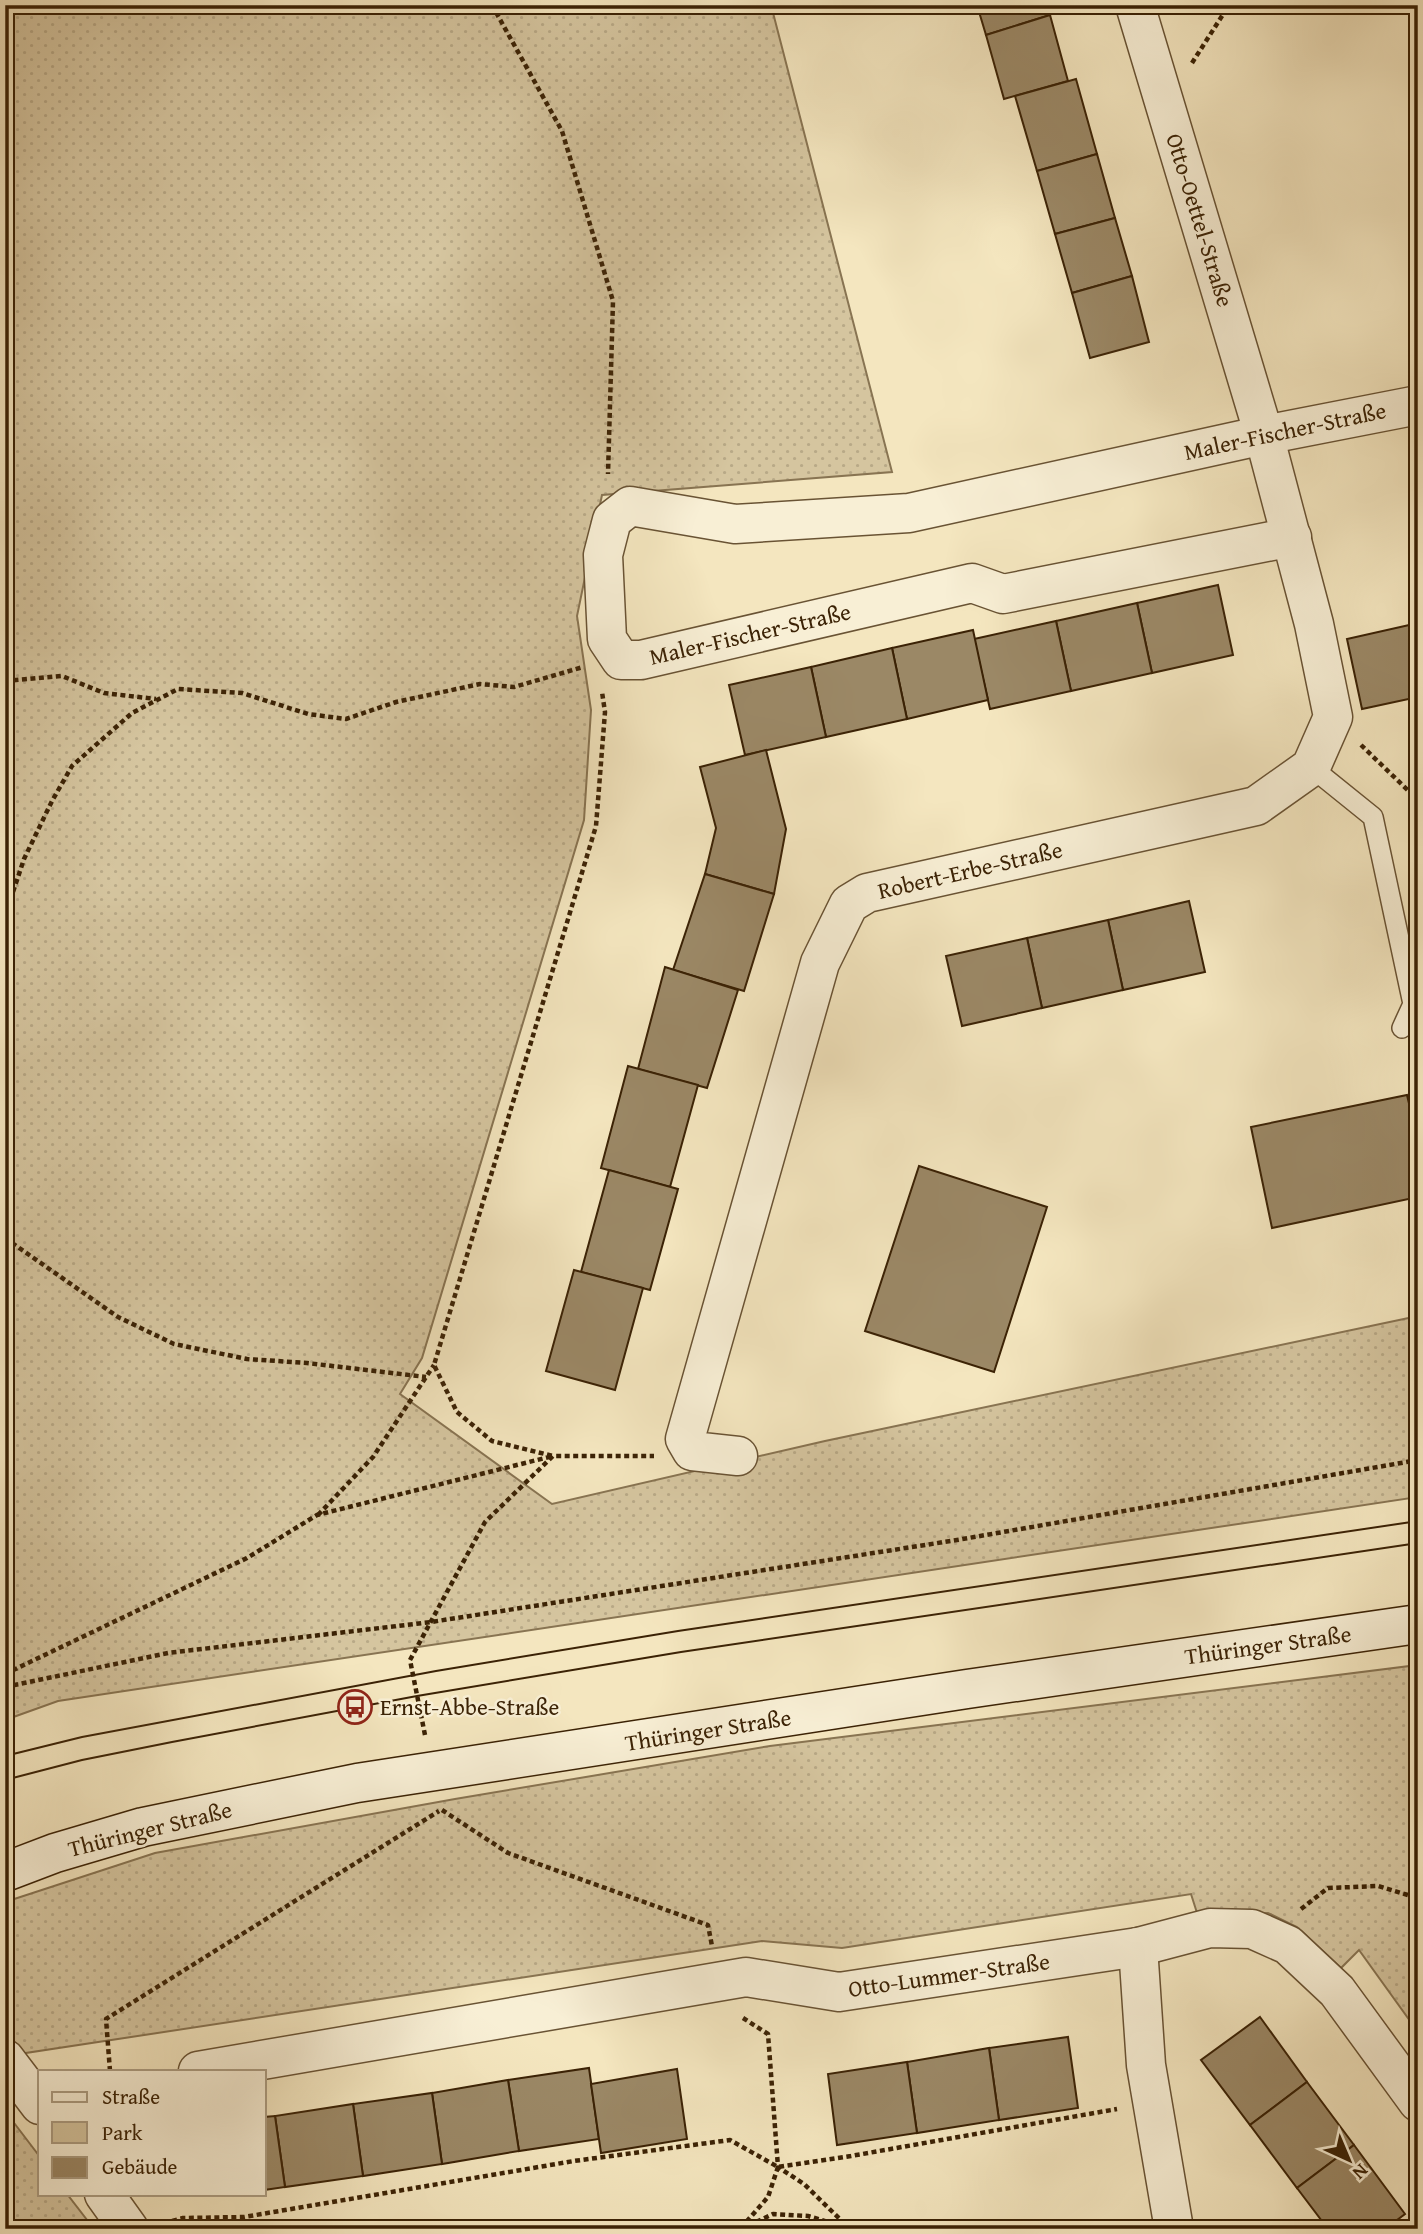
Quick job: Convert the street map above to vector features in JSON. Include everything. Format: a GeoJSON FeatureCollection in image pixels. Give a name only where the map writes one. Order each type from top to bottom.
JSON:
{"type":"FeatureCollection","features":[{"type":"Feature","properties":{"kind":"street","name":"Otto-Oettel-Straße"},"geometry":{"type":"LineString","coordinates":[[1135,5],[1264,435]]}},
{"type":"Feature","properties":{"kind":"street","name":"Maler-Fischer-Straße"},"geometry":{"type":"LineString","coordinates":[[1292,537],[1003,594],[972,583],[641,660],[609,662],[603,555],[612,520],[630,506],[735,524],[909,513],[1264,435],[1418,405]]}},
{"type":"Feature","properties":{"kind":"street"},"geometry":{"type":"LineString","coordinates":[[1264,435],[1314,624],[1333,717],[1311,767]]}},
{"type":"Feature","properties":{"kind":"street","name":"Robert-Erbe-Straße"},"geometry":{"type":"LineString","coordinates":[[738,1456],[692,1451],[685,1439],[820,963],[849,904],[867,892],[1256,806],[1311,767]]}},
{"type":"Feature","properties":{"kind":"street","name":"Thüringer Straße"},"geometry":{"type":"LineString","coordinates":[[5,1872],[55,1853],[143,1826],[357,1783],[967,1689],[1418,1624]]}},
{"type":"Feature","properties":{"kind":"street","name":"Otto-Lummer-Straße"},"geometry":{"type":"LineString","coordinates":[[204,2070],[746,1977],[839,1992],[1138,1947],[1210,1928],[1252,1929],[1287,1945],[1337,1991],[1418,2102]]}},
{"type":"Feature","properties":{"kind":"street"},"geometry":{"type":"LineString","coordinates":[[1138,1947],[1146,2066],[1174,2229]]}},
{"type":"Feature","properties":{"kind":"street"},"geometry":{"type":"LineString","coordinates":[[5,2059],[38,2102]]}},
{"type":"Feature","properties":{"kind":"street"},"geometry":{"type":"LineString","coordinates":[[107,2196],[145,2226]]}},
{"type":"Feature","properties":{"kind":"lane"},"geometry":{"type":"LineString","coordinates":[[1311,767],[1373,817],[1413,1004],[1402,1028]]}},
{"type":"Feature","properties":{"kind":"path"},"geometry":{"type":"LineString","coordinates":[[492,5],[562,131],[613,301],[608,485]]}},
{"type":"Feature","properties":{"kind":"path"},"geometry":{"type":"LineString","coordinates":[[1157,77],[1194,62],[1229,5]]}},
{"type":"Feature","properties":{"kind":"path"},"geometry":{"type":"LineString","coordinates":[[5,916],[24,859],[72,766],[131,713],[178,689],[242,693],[308,714],[346,719],[396,702],[480,684],[514,687],[557,673],[609,662],[596,826],[434,1365],[373,1457],[317,1516],[247,1558],[5,1674]]}},
{"type":"Feature","properties":{"kind":"path"},"geometry":{"type":"LineString","coordinates":[[5,681],[62,676],[104,693],[157,700]]}},
{"type":"Feature","properties":{"kind":"path"},"geometry":{"type":"LineString","coordinates":[[1333,717],[1418,800]]}},
{"type":"Feature","properties":{"kind":"path"},"geometry":{"type":"LineString","coordinates":[[5,1238],[118,1317],[174,1344],[247,1359],[319,1364],[426,1377]]}},
{"type":"Feature","properties":{"kind":"path"},"geometry":{"type":"LineString","coordinates":[[317,1516],[553,1456],[492,1441],[457,1412],[434,1365]]}},
{"type":"Feature","properties":{"kind":"path"},"geometry":{"type":"LineString","coordinates":[[5,1688],[168,1653],[430,1622],[957,1540],[1418,1460]]}},
{"type":"Feature","properties":{"kind":"path"},"geometry":{"type":"LineString","coordinates":[[441,1809],[508,1853],[708,1925],[718,1982],[718,2000],[768,2034],[778,2167],[768,2197],[741,2229]]}},
{"type":"Feature","properties":{"kind":"path"},"geometry":{"type":"LineString","coordinates":[[1277,1940],[1293,1915],[1328,1888],[1378,1886],[1418,1898]]}},
{"type":"Feature","properties":{"kind":"path"},"geometry":{"type":"LineString","coordinates":[[778,2167],[1153,2103]]}},
{"type":"Feature","properties":{"kind":"path"},"geometry":{"type":"LineString","coordinates":[[145,2226],[183,2218],[244,2217],[574,2161],[730,2140],[804,2184],[849,2229]]}},
{"type":"Feature","properties":{"kind":"path"},"geometry":{"type":"LineString","coordinates":[[741,2229],[774,2214],[808,2216],[849,2229]]}},
{"type":"Feature","properties":{"kind":"green space"},"geometry":{"type":"Polygon","coordinates":[[[5,5],[771,5],[892,472],[602,495],[577,616],[591,710],[584,820],[422,1358],[400,1394],[552,1504],[825,1441],[1418,1316],[1418,1497],[58,1701],[5,1720],[5,5]]]}},
{"type":"Feature","properties":{"kind":"green space"},"geometry":{"type":"Polygon","coordinates":[[[1418,1665],[1418,2032],[1359,1950],[1341,1968],[1297,1927],[1268,1913],[1198,1916],[1191,1894],[842,1948],[762,1941],[26,2053],[5,2097],[5,1902],[155,1853],[770,1746],[1418,1665]]]}},
{"type":"Feature","properties":{"kind":"green space"},"geometry":{"type":"Polygon","coordinates":[[[5,2111],[38,2154],[38,2196],[69,2196],[94,2229],[5,2229],[5,2111]]]}},
{"type":"Feature","properties":{"kind":"building"},"geometry":{"type":"Polygon","coordinates":[[[977,5],[1047,5],[1050,15],[986,35],[977,5]]]}},
{"type":"Feature","properties":{"kind":"building"},"geometry":{"type":"Polygon","coordinates":[[[1050,15],[1068,81],[1004,99],[986,35],[1050,15]]]}},
{"type":"Feature","properties":{"kind":"building"},"geometry":{"type":"Polygon","coordinates":[[[1076,79],[1097,154],[1037,171],[1015,96],[1076,79]]]}},
{"type":"Feature","properties":{"kind":"building"},"geometry":{"type":"Polygon","coordinates":[[[1097,154],[1115,218],[1055,234],[1037,171],[1097,154]]]}},
{"type":"Feature","properties":{"kind":"building"},"geometry":{"type":"Polygon","coordinates":[[[1115,218],[1132,276],[1072,293],[1055,234],[1115,218]]]}},
{"type":"Feature","properties":{"kind":"building"},"geometry":{"type":"Polygon","coordinates":[[[1132,276],[1149,342],[1090,358],[1072,293],[1132,276]]]}},
{"type":"Feature","properties":{"kind":"building"},"geometry":{"type":"Polygon","coordinates":[[[1218,585],[1233,655],[1152,673],[1137,603],[1218,585]]]}},
{"type":"Feature","properties":{"kind":"building"},"geometry":{"type":"Polygon","coordinates":[[[1137,603],[1152,673],[1071,691],[1056,621],[1137,603]]]}},
{"type":"Feature","properties":{"kind":"building"},"geometry":{"type":"Polygon","coordinates":[[[1056,621],[1071,691],[990,709],[974,639],[1056,621]]]}},
{"type":"Feature","properties":{"kind":"building"},"geometry":{"type":"Polygon","coordinates":[[[1418,623],[1418,697],[1362,709],[1347,639],[1418,623]]]}},
{"type":"Feature","properties":{"kind":"building"},"geometry":{"type":"Polygon","coordinates":[[[973,630],[988,700],[907,719],[892,648],[973,630]]]}},
{"type":"Feature","properties":{"kind":"building"},"geometry":{"type":"Polygon","coordinates":[[[892,648],[907,719],[826,737],[811,667],[892,648]]]}},
{"type":"Feature","properties":{"kind":"building"},"geometry":{"type":"Polygon","coordinates":[[[811,667],[826,737],[745,755],[729,685],[811,667]]]}},
{"type":"Feature","properties":{"kind":"building"},"geometry":{"type":"Polygon","coordinates":[[[766,750],[786,829],[774,894],[705,874],[716,828],[700,767],[766,750]]]}},
{"type":"Feature","properties":{"kind":"building"},"geometry":{"type":"Polygon","coordinates":[[[705,874],[774,894],[744,991],[673,970],[705,874]]]}},
{"type":"Feature","properties":{"kind":"building"},"geometry":{"type":"Polygon","coordinates":[[[1189,901],[1205,972],[1123,990],[1108,920],[1189,901]]]}},
{"type":"Feature","properties":{"kind":"building"},"geometry":{"type":"Polygon","coordinates":[[[1108,920],[1123,990],[1042,1008],[1027,938],[1108,920]]]}},
{"type":"Feature","properties":{"kind":"building"},"geometry":{"type":"Polygon","coordinates":[[[1027,938],[1042,1008],[962,1026],[946,956],[1027,938]]]}},
{"type":"Feature","properties":{"kind":"building"},"geometry":{"type":"Polygon","coordinates":[[[665,967],[738,990],[707,1088],[638,1069],[665,967]]]}},
{"type":"Feature","properties":{"kind":"building"},"geometry":{"type":"Polygon","coordinates":[[[628,1066],[698,1085],[670,1187],[601,1168],[628,1066]]]}},
{"type":"Feature","properties":{"kind":"building"},"geometry":{"type":"Polygon","coordinates":[[[1407,1095],[1411,1112],[1418,1111],[1418,1197],[1272,1228],[1251,1127],[1407,1095]]]}},
{"type":"Feature","properties":{"kind":"building"},"geometry":{"type":"Polygon","coordinates":[[[919,1166],[1047,1207],[994,1372],[865,1331],[919,1166]]]}},
{"type":"Feature","properties":{"kind":"building"},"geometry":{"type":"Polygon","coordinates":[[[609,1170],[678,1189],[650,1290],[581,1272],[609,1170]]]}},
{"type":"Feature","properties":{"kind":"building"},"geometry":{"type":"Polygon","coordinates":[[[574,1270],[643,1288],[615,1390],[546,1371],[574,1270]]]}},
{"type":"Feature","properties":{"kind":"building"},"geometry":{"type":"Polygon","coordinates":[[[1260,2017],[1307,2082],[1250,2125],[1201,2060],[1260,2017]]]}},
{"type":"Feature","properties":{"kind":"building"},"geometry":{"type":"Polygon","coordinates":[[[1068,2037],[1078,2108],[999,2120],[989,2048],[1068,2037]]]}},
{"type":"Feature","properties":{"kind":"building"},"geometry":{"type":"Polygon","coordinates":[[[989,2048],[999,2120],[917,2133],[907,2062],[989,2048]]]}},
{"type":"Feature","properties":{"kind":"building"},"geometry":{"type":"Polygon","coordinates":[[[907,2062],[917,2133],[837,2145],[828,2074],[907,2062]]]}},
{"type":"Feature","properties":{"kind":"building"},"geometry":{"type":"Polygon","coordinates":[[[589,2068],[599,2139],[519,2151],[508,2080],[589,2068]]]}},
{"type":"Feature","properties":{"kind":"building"},"geometry":{"type":"Polygon","coordinates":[[[677,2069],[687,2139],[601,2153],[591,2084],[677,2069]]]}},
{"type":"Feature","properties":{"kind":"building"},"geometry":{"type":"Polygon","coordinates":[[[508,2080],[519,2151],[442,2164],[432,2093],[508,2080]]]}},
{"type":"Feature","properties":{"kind":"building"},"geometry":{"type":"Polygon","coordinates":[[[1307,2082],[1354,2145],[1297,2188],[1250,2125],[1307,2082]]]}},
{"type":"Feature","properties":{"kind":"building"},"geometry":{"type":"Polygon","coordinates":[[[432,2093],[442,2164],[363,2176],[353,2104],[432,2093]]]}},
{"type":"Feature","properties":{"kind":"building"},"geometry":{"type":"Polygon","coordinates":[[[353,2104],[363,2176],[285,2187],[275,2116],[353,2104]]]}},
{"type":"Feature","properties":{"kind":"building"},"geometry":{"type":"Polygon","coordinates":[[[275,2116],[285,2187],[266,2190],[266,2117],[275,2116]]]}},
{"type":"Feature","properties":{"kind":"building"},"geometry":{"type":"Polygon","coordinates":[[[1354,2145],[1405,2214],[1385,2229],[1328,2229],[1297,2188],[1354,2145]]]}},
{"type":"Feature","properties":{"kind":"tram line"},"geometry":{"type":"LineString","coordinates":[[5,1756],[82,1737],[436,1671],[678,1631],[1418,1521]]}},
{"type":"Feature","properties":{"kind":"tram line"},"geometry":{"type":"LineString","coordinates":[[5,1780],[82,1760],[417,1696],[681,1652],[1418,1543]]}},
{"type":"Feature","properties":{"kind":"place","name":"Ernst-Abbe-Straße"},"geometry":{"type":"Point","coordinates":[355,1707]}}]}
